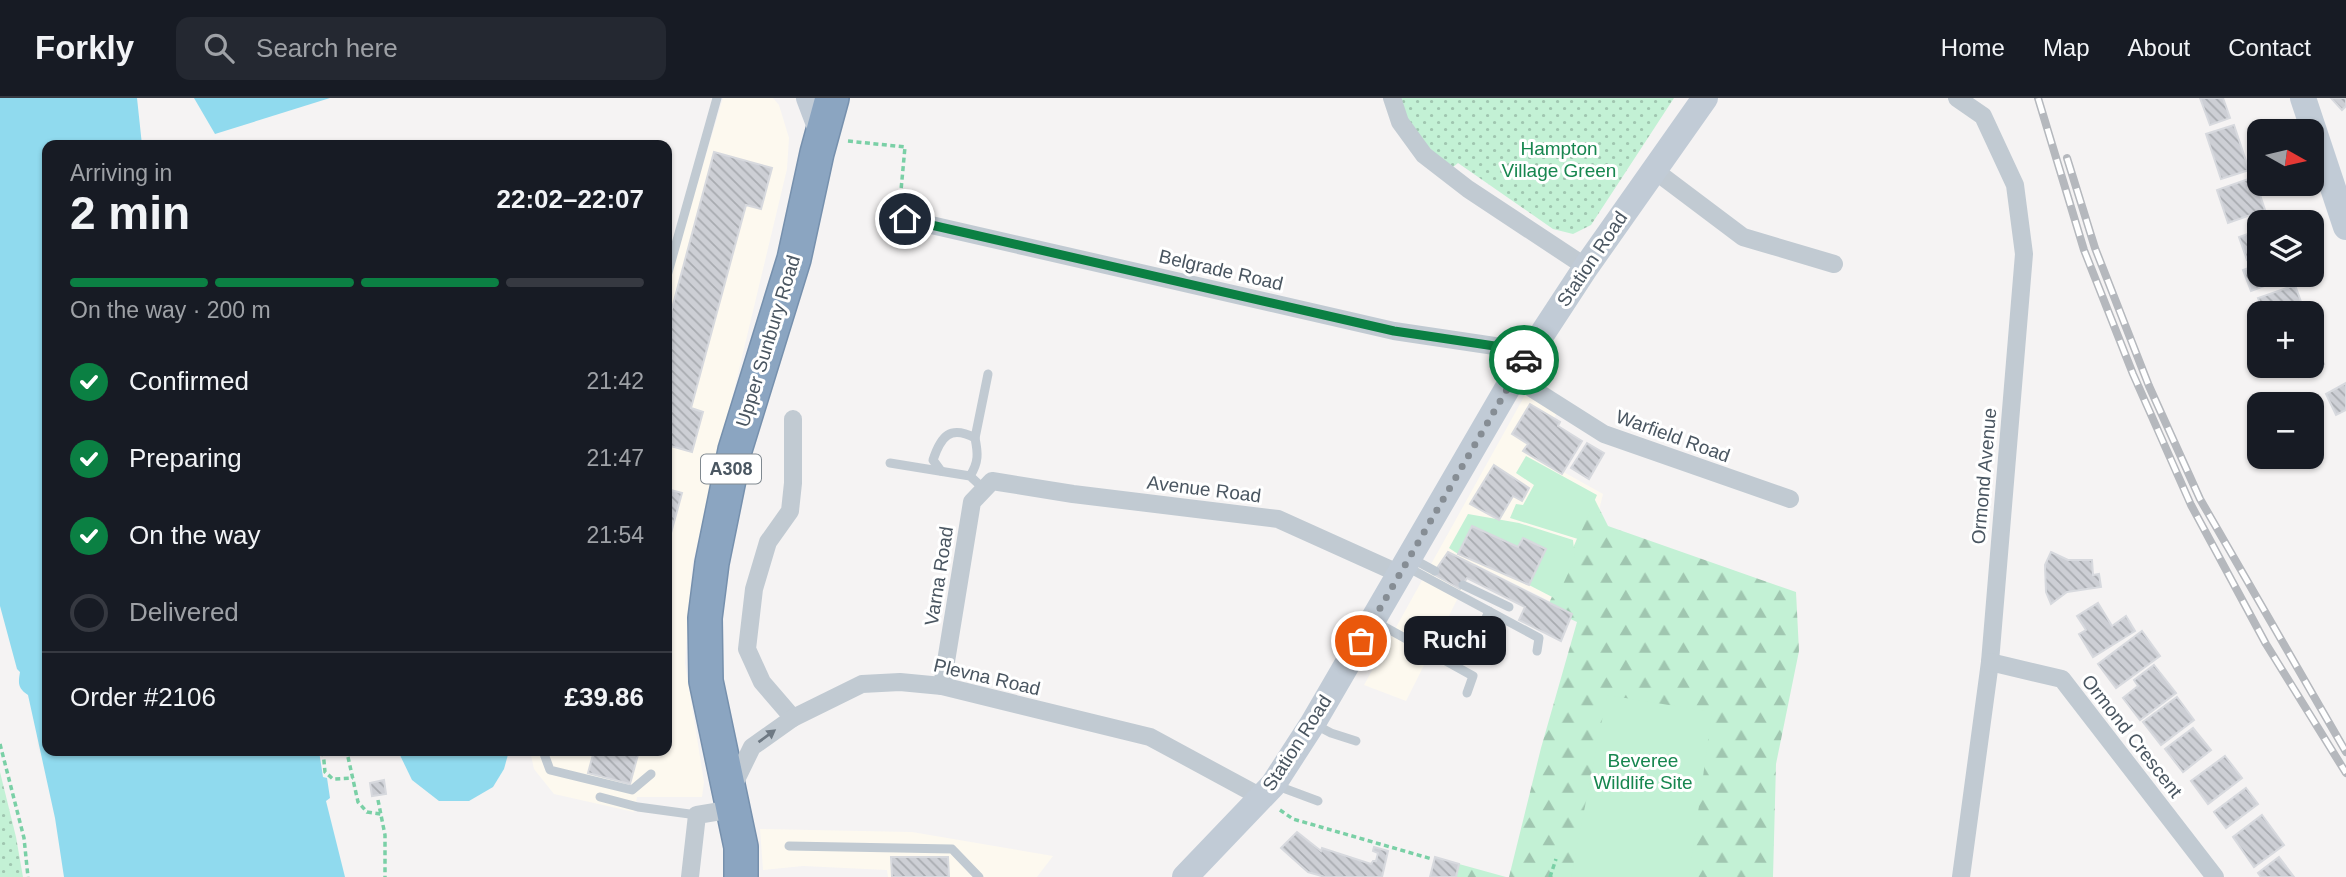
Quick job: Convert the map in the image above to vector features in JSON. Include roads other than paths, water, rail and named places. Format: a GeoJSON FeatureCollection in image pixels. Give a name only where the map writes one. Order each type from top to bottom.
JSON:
{"type":"FeatureCollection","features":[{"type":"Feature","properties":{"kind":"highway","name":"Upper Sunbury Road"},"geometry":{"type":"LineString","coordinates":[[732,800],[706,681],[705,618],[712,563],[735,450],[794,258],[834,140],[832,98]]}},
{"type":"Feature","properties":{"kind":"highway","name":"A308"},"geometry":{"type":"LineString","coordinates":[[732,800],[741,847],[741,877]]}},
{"type":"Feature","properties":{"kind":"street"},"geometry":{"type":"LineString","coordinates":[[824,98],[810,98],[820,127],[834,140]]}},
{"type":"Feature","properties":{"kind":"street"},"geometry":{"type":"LineString","coordinates":[[1392,98],[1400,122],[1424,155],[1468,189],[1586,267]]}},
{"type":"Feature","properties":{"kind":"street","name":"Station Road"},"geometry":{"type":"LineString","coordinates":[[1185,877],[1267,791],[1313,723],[1514,377],[1586,267],[1705,98]]}},
{"type":"Feature","properties":{"kind":"street","name":"Ormond Avenue"},"geometry":{"type":"LineString","coordinates":[[1957,98],[1983,116],[2015,185],[2024,254],[1990,662],[1961,877]]}},
{"type":"Feature","properties":{"kind":"street"},"geometry":{"type":"LineString","coordinates":[[2303,98],[2346,227]]}},
{"type":"Feature","properties":{"kind":"street"},"geometry":{"type":"LineString","coordinates":[[1654,170],[1743,237],[1834,264]]}},
{"type":"Feature","properties":{"kind":"street","name":"Belgrade Road"},"geometry":{"type":"LineString","coordinates":[[905,219],[1394,331],[1508,348],[1529,354]]}},
{"type":"Feature","properties":{"kind":"street","name":"Warfield Road"},"geometry":{"type":"LineString","coordinates":[[1514,377],[1604,434],[1790,499]]}},
{"type":"Feature","properties":{"kind":"street"},"geometry":{"type":"LineString","coordinates":[[793,419],[790,511],[768,542],[754,589],[747,649],[762,682],[793,718]]}},
{"type":"Feature","properties":{"kind":"street","name":"Avenue Road"},"geometry":{"type":"LineString","coordinates":[[988,485],[1278,519],[1405,566]]}},
{"type":"Feature","properties":{"kind":"street","name":"Varna Road"},"geometry":{"type":"LineString","coordinates":[[942,686],[972,502],[988,485]]}},
{"type":"Feature","properties":{"kind":"street","name":"Ormond Crescent"},"geometry":{"type":"LineString","coordinates":[[1990,662],[2062,680],[2215,877]]}},
{"type":"Feature","properties":{"kind":"street","name":"Plevna Road"},"geometry":{"type":"LineString","coordinates":[[732,800],[752,747],[793,718],[862,684],[900,681],[942,686],[1150,737],[1267,791]]}},
{"type":"Feature","properties":{"kind":"street"},"geometry":{"type":"LineString","coordinates":[[690,877],[696,815],[732,800]]}},
{"type":"Feature","properties":{"kind":"lane"},"geometry":{"type":"LineString","coordinates":[[672,258],[715,99]]}},
{"type":"Feature","properties":{"kind":"lane"},"geometry":{"type":"LineString","coordinates":[[970,476],[977,465],[975,438],[988,374]]}},
{"type":"Feature","properties":{"kind":"lane"},"geometry":{"type":"LineString","coordinates":[[941,471],[933,460],[939,442],[949,433],[964,432],[975,438]]}},
{"type":"Feature","properties":{"kind":"lane"},"geometry":{"type":"LineString","coordinates":[[890,463],[970,476],[988,485]]}},
{"type":"Feature","properties":{"kind":"lane"},"geometry":{"type":"LineString","coordinates":[[1405,566],[1435,571]]}},
{"type":"Feature","properties":{"kind":"lane"},"geometry":{"type":"LineString","coordinates":[[1405,566],[1539,638],[1537,651]]}},
{"type":"Feature","properties":{"kind":"lane"},"geometry":{"type":"LineString","coordinates":[[1463,585],[1509,607]]}},
{"type":"Feature","properties":{"kind":"lane"},"geometry":{"type":"LineString","coordinates":[[1481,629],[1489,611]]}},
{"type":"Feature","properties":{"kind":"lane"},"geometry":{"type":"LineString","coordinates":[[1373,620],[1473,676],[1467,693]]}},
{"type":"Feature","properties":{"kind":"lane"},"geometry":{"type":"LineString","coordinates":[[1313,723],[1331,733],[1356,741]]}},
{"type":"Feature","properties":{"kind":"lane"},"geometry":{"type":"LineString","coordinates":[[546,756],[550,770],[632,790],[650,774]]}},
{"type":"Feature","properties":{"kind":"lane"},"geometry":{"type":"LineString","coordinates":[[1267,791],[1318,801]]}},
{"type":"Feature","properties":{"kind":"lane"},"geometry":{"type":"LineString","coordinates":[[600,797],[638,807],[696,815]]}},
{"type":"Feature","properties":{"kind":"lane"},"geometry":{"type":"LineString","coordinates":[[789,846],[952,849],[979,877]]}},
{"type":"Feature","properties":{"kind":"water"},"geometry":{"type":"Polygon","coordinates":[[[0,98],[137,98],[141,140],[42,140],[42,756],[320,756],[330,798],[326,801],[345,877],[64,877],[55,818],[28,695],[20,685],[20,672],[0,606],[0,98]]]}},
{"type":"Feature","properties":{"kind":"water"},"geometry":{"type":"Polygon","coordinates":[[[194,98],[330,98],[215,134],[194,98]]]}},
{"type":"Feature","properties":{"kind":"water"},"geometry":{"type":"Polygon","coordinates":[[[400,756],[508,756],[504,769],[493,787],[469,801],[439,801],[412,780],[400,756]]]}},
{"type":"Feature","properties":{"kind":"railway"},"geometry":{"type":"LineString","coordinates":[[2038,98],[2084,250],[2133,374],[2191,505],[2266,644],[2346,773]]}},
{"type":"Feature","properties":{"kind":"railway"},"geometry":{"type":"LineString","coordinates":[[2067,158],[2095,248],[2149,386],[2200,499],[2346,752]]}},
{"type":"Feature","properties":{"kind":"place","name":"Ruchi"},"geometry":{"type":"Point","coordinates":[1361,641]}},
{"type":"Feature","properties":{"kind":"park label","name":"Hampton Village Green"},"geometry":{"type":"Point","coordinates":[1559,159]}},
{"type":"Feature","properties":{"kind":"park label","name":"Beveree Wildlife Site"},"geometry":{"type":"Point","coordinates":[1643,771]}}]}
